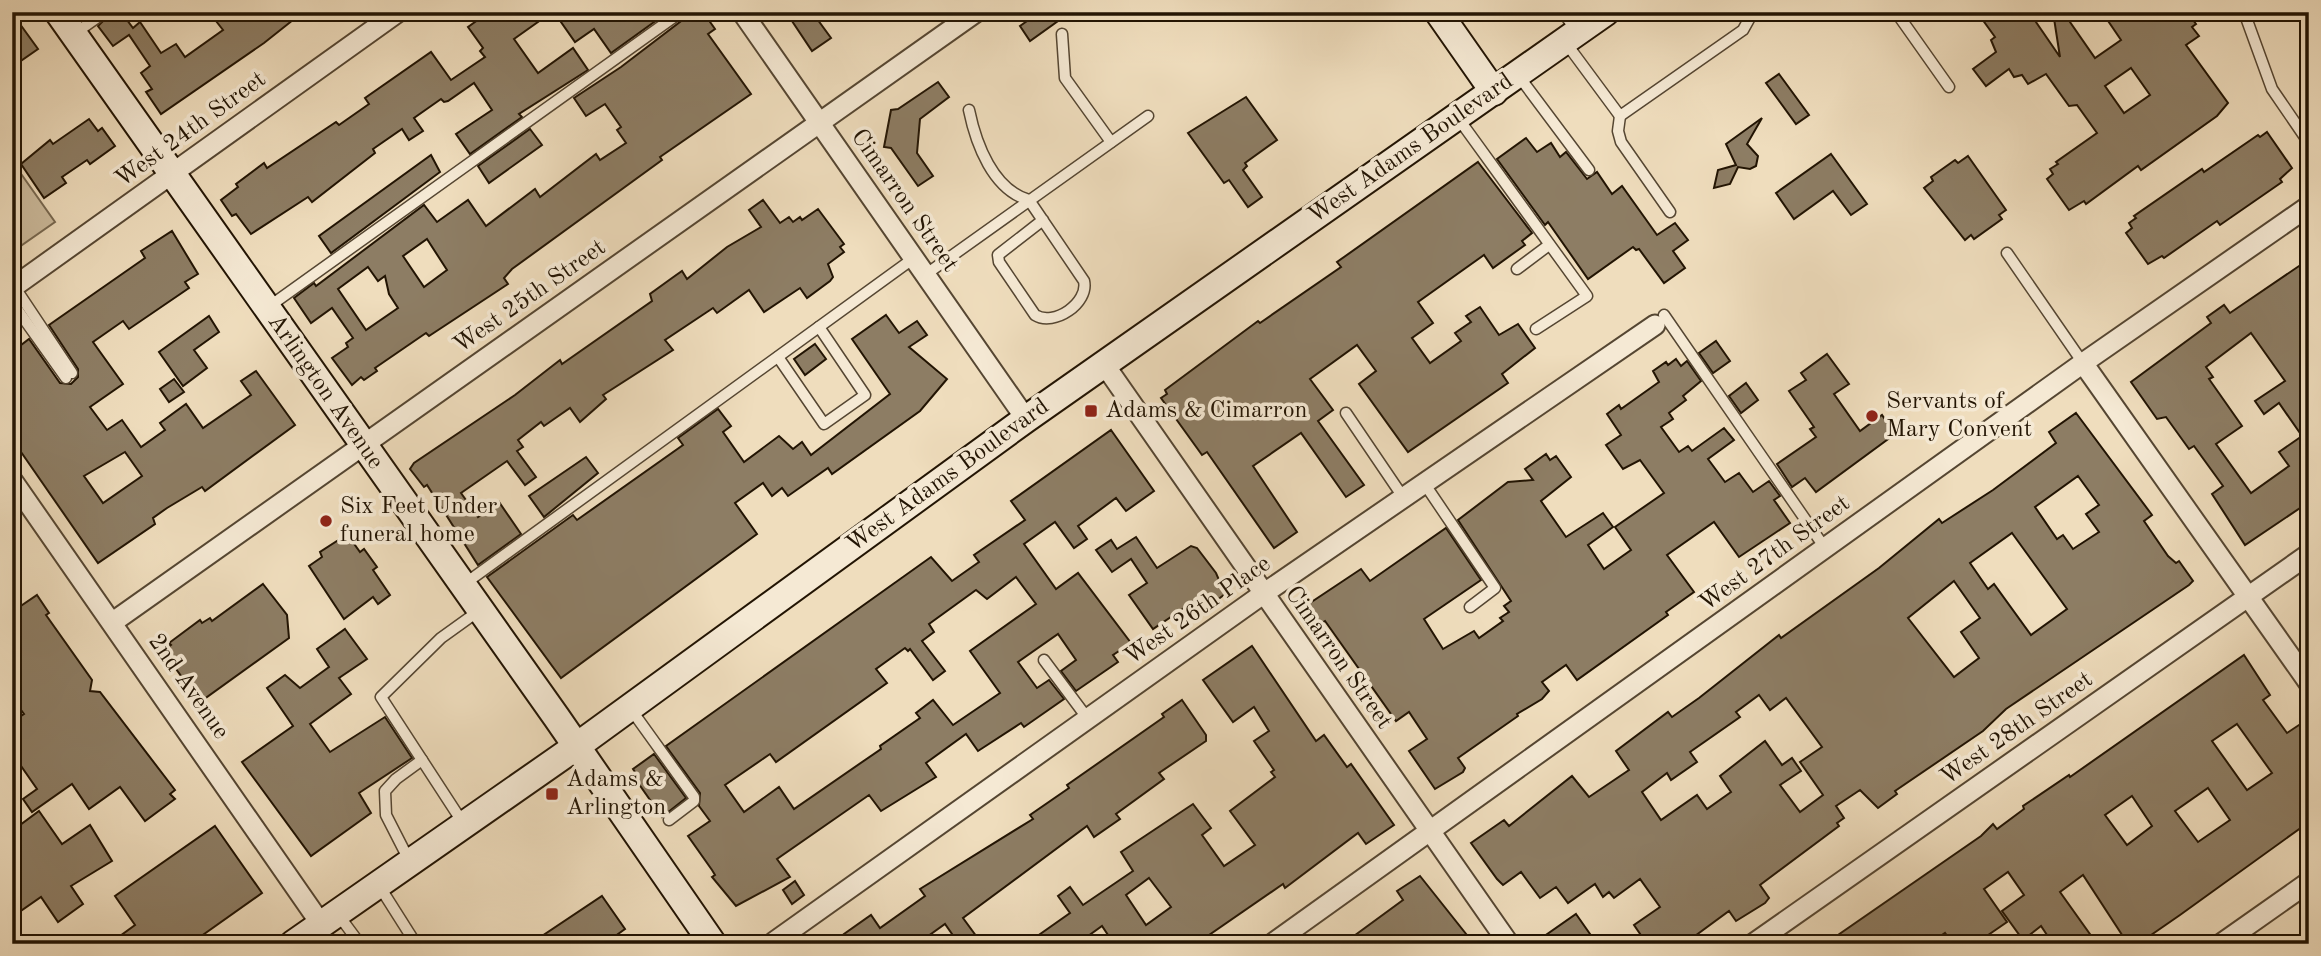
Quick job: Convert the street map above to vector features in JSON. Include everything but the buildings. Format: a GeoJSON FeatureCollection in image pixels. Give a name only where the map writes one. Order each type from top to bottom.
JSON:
{"type":"FeatureCollection","features":[{"type":"Feature","properties":{"kind":"main road","name":"Arlington Avenue"},"geometry":{"type":"LineString","coordinates":[[58,12],[577,746],[713,944]]}},
{"type":"Feature","properties":{"kind":"main road"},"geometry":{"type":"LineString","coordinates":[[1438,12],[1494,92]]}},
{"type":"Feature","properties":{"kind":"main road","name":"West Adams Boulevard"},"geometry":{"type":"LineString","coordinates":[[293,944],[577,746],[1026,419],[1518,75],[1568,29],[1606,12]]}},
{"type":"Feature","properties":{"kind":"street","name":"West 24th Street"},"geometry":{"type":"LineString","coordinates":[[13,292],[398,12]]}},
{"type":"Feature","properties":{"kind":"street","name":"Cimarron Street"},"geometry":{"type":"LineString","coordinates":[[742,12],[1026,419]]}},
{"type":"Feature","properties":{"kind":"street","name":"West 25th Street"},"geometry":{"type":"LineString","coordinates":[[113,622],[976,12]]}},
{"type":"Feature","properties":{"kind":"street","name":"West 27th Street"},"geometry":{"type":"LineString","coordinates":[[1272,944],[2083,363],[2309,206]]}},
{"type":"Feature","properties":{"kind":"street","name":"West 26th Place"},"geometry":{"type":"LineString","coordinates":[[774,942],[1263,594],[1659,320]]}},
{"type":"Feature","properties":{"kind":"street"},"geometry":{"type":"LineString","coordinates":[[2083,363],[2309,683]]}},
{"type":"Feature","properties":{"kind":"street","name":"Cimarron Street"},"geometry":{"type":"LineString","coordinates":[[1104,365],[1509,944]]}},
{"type":"Feature","properties":{"kind":"street","name":"2nd Avenue"},"geometry":{"type":"LineString","coordinates":[[13,483],[329,918]]}},
{"type":"Feature","properties":{"kind":"street","name":"West 28th Street"},"geometry":{"type":"LineString","coordinates":[[1753,944],[2309,554]]}},
{"type":"Feature","properties":{"kind":"street"},"geometry":{"type":"LineString","coordinates":[[2221,944],[2309,882]]}},
{"type":"Feature","properties":{"kind":"lane"},"geometry":{"type":"LineString","coordinates":[[74,34],[105,12]]}},
{"type":"Feature","properties":{"kind":"lane"},"geometry":{"type":"LineString","coordinates":[[267,309],[681,12]]}},
{"type":"Feature","properties":{"kind":"lane"},"geometry":{"type":"LineString","coordinates":[[1620,116],[1743,30],[1754,12]]}},
{"type":"Feature","properties":{"kind":"lane"},"geometry":{"type":"LineString","coordinates":[[1896,12],[1949,87]]}},
{"type":"Feature","properties":{"kind":"lane"},"geometry":{"type":"LineString","coordinates":[[2244,12],[2272,89],[2309,143]]}},
{"type":"Feature","properties":{"kind":"lane"},"geometry":{"type":"LineString","coordinates":[[1568,29],[1620,116],[1618,131],[1621,142],[1670,212]]}},
{"type":"Feature","properties":{"kind":"lane"},"geometry":{"type":"LineString","coordinates":[[1062,34],[1065,78],[1111,142]]}},
{"type":"Feature","properties":{"kind":"lane"},"geometry":{"type":"LineString","coordinates":[[1518,75],[1589,170]]}},
{"type":"Feature","properties":{"kind":"lane"},"geometry":{"type":"LineString","coordinates":[[969,110],[975,138],[993,171],[1016,197],[1029,201],[1043,220],[1084,281],[1086,289],[1082,299],[1052,320],[1044,321],[1035,315],[999,262],[998,255],[1043,220]]}},
{"type":"Feature","properties":{"kind":"lane"},"geometry":{"type":"LineString","coordinates":[[462,585],[819,327],[1029,201],[1148,116]]}},
{"type":"Feature","properties":{"kind":"lane"},"geometry":{"type":"LineString","coordinates":[[1458,117],[1587,296],[1536,329]]}},
{"type":"Feature","properties":{"kind":"lane"},"geometry":{"type":"LineString","coordinates":[[1517,269],[1549,245]]}},
{"type":"Feature","properties":{"kind":"lane"},"geometry":{"type":"LineString","coordinates":[[2007,253],[2083,363]]}},
{"type":"Feature","properties":{"kind":"lane"},"geometry":{"type":"LineString","coordinates":[[13,292],[69,375],[13,292]]}},
{"type":"Feature","properties":{"kind":"lane"},"geometry":{"type":"LineString","coordinates":[[1659,320],[1825,548]]}},
{"type":"Feature","properties":{"kind":"lane"},"geometry":{"type":"LineString","coordinates":[[778,357],[824,424],[865,395],[819,327]]}},
{"type":"Feature","properties":{"kind":"lane"},"geometry":{"type":"LineString","coordinates":[[1346,413],[1403,498]]}},
{"type":"Feature","properties":{"kind":"lane"},"geometry":{"type":"LineString","coordinates":[[1424,483],[1495,587],[1469,607]]}},
{"type":"Feature","properties":{"kind":"lane"},"geometry":{"type":"LineString","coordinates":[[464,824],[381,697],[441,638],[480,610]]}},
{"type":"Feature","properties":{"kind":"lane"},"geometry":{"type":"LineString","coordinates":[[1044,660],[1088,719]]}},
{"type":"Feature","properties":{"kind":"lane"},"geometry":{"type":"LineString","coordinates":[[629,708],[694,797],[694,801],[669,820]]}},
{"type":"Feature","properties":{"kind":"lane"},"geometry":{"type":"LineString","coordinates":[[410,862],[386,815],[385,792],[396,779],[422,761]]}},
{"type":"Feature","properties":{"kind":"lane"},"geometry":{"type":"LineString","coordinates":[[378,884],[416,944]]}},
{"type":"Feature","properties":{"kind":"lane"},"geometry":{"type":"LineString","coordinates":[[329,918],[360,944]]}},
{"type":"Feature","properties":{"kind":"shaded area"},"geometry":{"type":"Polygon","coordinates":[[[12,161],[55,222],[12,252],[12,161]]]}},
{"type":"Feature","properties":{"kind":"place","name":"Adams & Cimarron"},"geometry":{"type":"Point","coordinates":[1091,411]}},
{"type":"Feature","properties":{"kind":"place","name":"Servants of Mary Convent"},"geometry":{"type":"Point","coordinates":[1872,416]}},
{"type":"Feature","properties":{"kind":"place","name":"Six Feet Under funeral home"},"geometry":{"type":"Point","coordinates":[326,521]}},
{"type":"Feature","properties":{"kind":"place","name":"Adams & Arlington"},"geometry":{"type":"Point","coordinates":[552,794]}}]}
